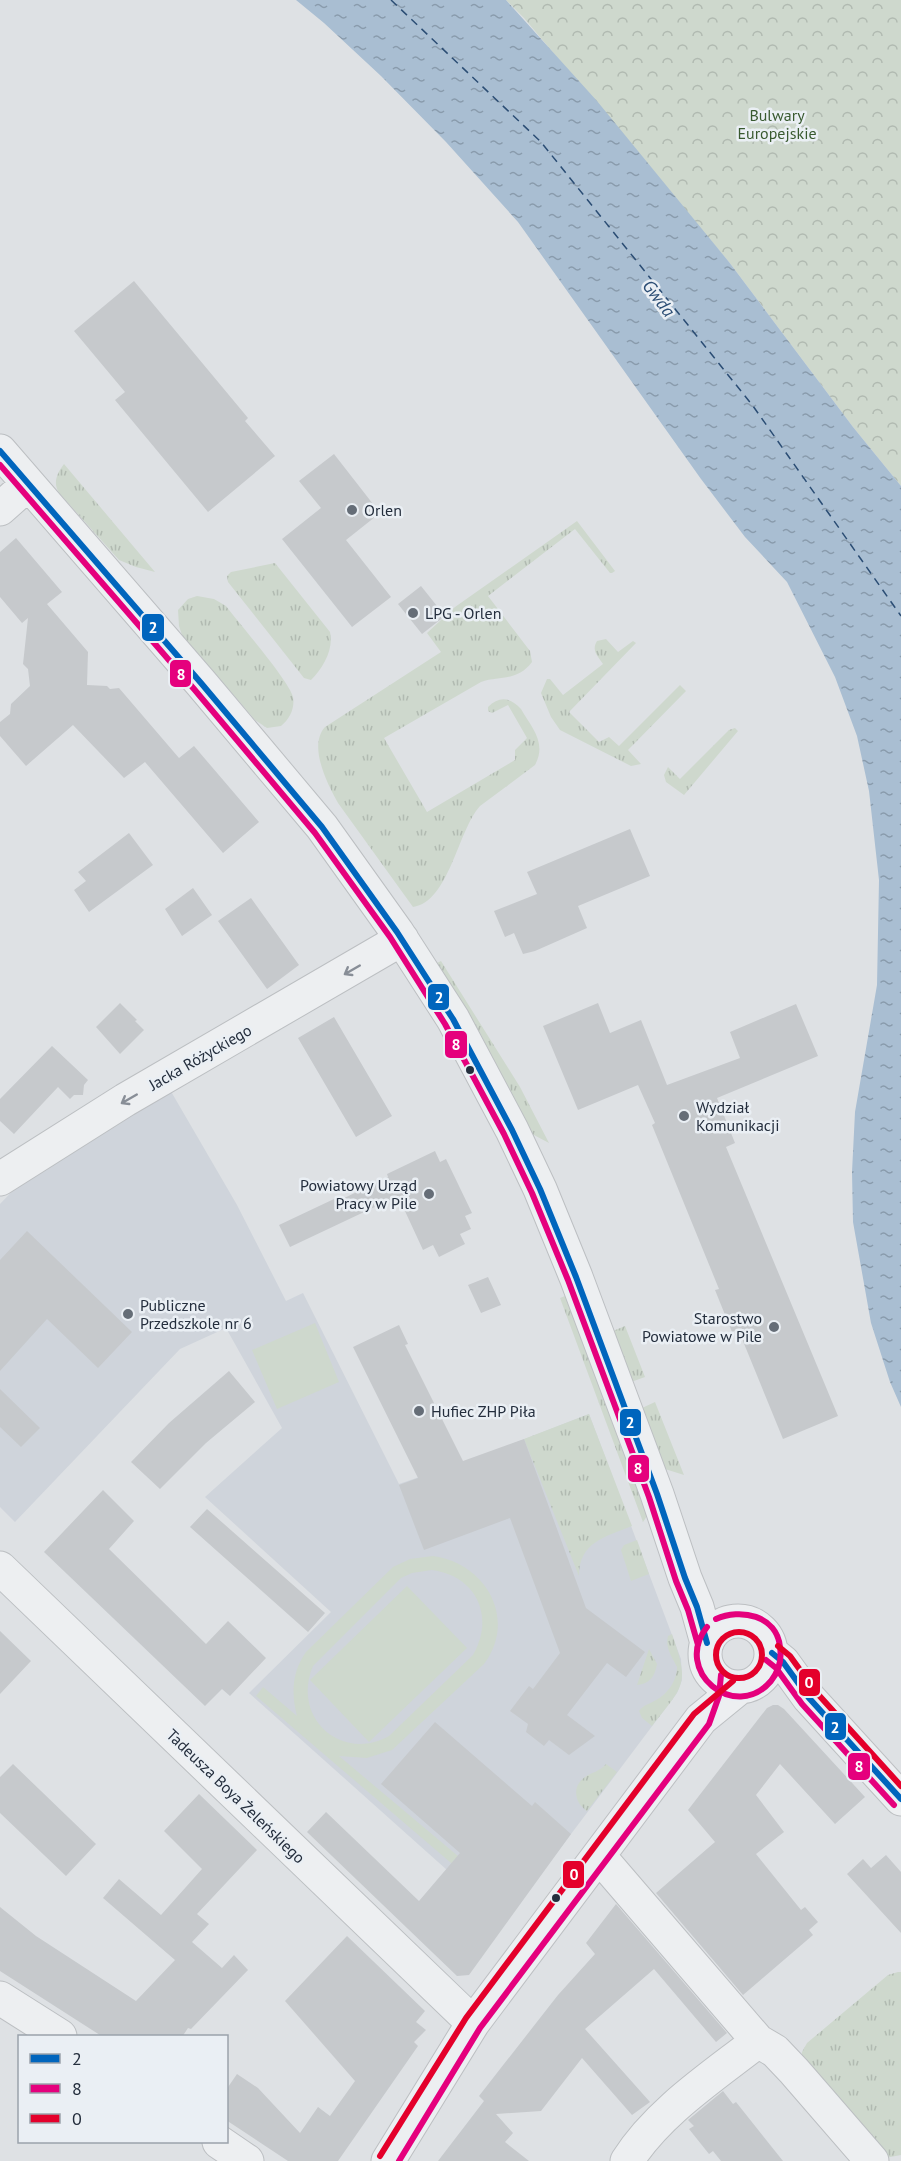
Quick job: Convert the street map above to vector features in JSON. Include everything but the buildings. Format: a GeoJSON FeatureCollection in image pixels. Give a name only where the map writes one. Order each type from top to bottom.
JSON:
{"type":"FeatureCollection","features":[{"type":"Feature","properties":{"kind":"street"},"geometry":{"type":"LineString","coordinates":[[0,451],[281,776],[336,845],[402,939],[458,1030],[540,1189],[576,1277],[701,1618],[738,1667]]}},
{"type":"Feature","properties":{"kind":"street"},"geometry":{"type":"LineString","coordinates":[[0,509],[28,484]]}},
{"type":"Feature","properties":{"kind":"street","name":"Jacka Różyckiego"},"geometry":{"type":"LineString","coordinates":[[0,1179],[125,1100],[402,939]]}},
{"type":"Feature","properties":{"kind":"street"},"geometry":{"type":"LineString","coordinates":[[675,1543],[722,1605],[739,1621]]}},
{"type":"Feature","properties":{"kind":"street","name":"Tadeusza Boya Żeleńskiego"},"geometry":{"type":"LineString","coordinates":[[0,1568],[472,2024]]}},
{"type":"Feature","properties":{"kind":"street"},"geometry":{"type":"LineString","coordinates":[[388,2161],[472,2024],[701,1719],[710,1694],[738,1667],[765,1634],[749,1623],[739,1621],[719,1627],[712,1634],[738,1667]]}},
{"type":"Feature","properties":{"kind":"street"},"geometry":{"type":"LineString","coordinates":[[738,1667],[783,1662],[809,1698],[901,1799]]}},
{"type":"Feature","properties":{"kind":"street"},"geometry":{"type":"LineString","coordinates":[[599,1856],[758,2041],[775,2051],[872,2161]]}},
{"type":"Feature","properties":{"kind":"street"},"geometry":{"type":"LineString","coordinates":[[0,1998],[57,2035]]}},
{"type":"Feature","properties":{"kind":"street"},"geometry":{"type":"LineString","coordinates":[[627,2161],[636,2146],[668,2113],[758,2041]]}},
{"type":"Feature","properties":{"kind":"street"},"geometry":{"type":"LineString","coordinates":[[221,2143],[248,2161]]}},
{"type":"Feature","properties":{"kind":"shaded area"},"geometry":{"type":"Polygon","coordinates":[[[169,1088],[237,1205],[286,1301],[303,1293],[399,1484],[486,1454],[589,1414],[681,1659],[682,1680],[677,1693],[544,1870],[447,1870],[249,1693],[331,1612],[205,1497],[282,1428],[226,1328],[180,1349],[15,1522],[0,1507],[0,1204],[27,1176],[169,1088]]]}},
{"type":"Feature","properties":{"kind":"green space","name":"Bulwary Europejskie"},"geometry":{"type":"Polygon","coordinates":[[[506,0],[901,0],[901,486],[853,427],[729,262],[524,18],[506,0]]]}},
{"type":"Feature","properties":{"kind":"green space"},"geometry":{"type":"Polygon","coordinates":[[[64,464],[155,572],[119,560],[60,494],[56,486],[56,479],[64,464]]]}},
{"type":"Feature","properties":{"kind":"green space"},"geometry":{"type":"Polygon","coordinates":[[[577,521],[615,571],[610,573],[575,529],[488,596],[530,651],[532,662],[520,673],[481,682],[384,738],[427,812],[515,760],[515,750],[527,738],[508,705],[492,713],[488,711],[488,707],[492,703],[504,699],[517,705],[533,729],[539,743],[535,765],[480,806],[472,817],[452,864],[436,892],[425,902],[413,907],[338,803],[321,765],[318,744],[320,735],[325,727],[441,652],[427,633],[455,607],[577,521]]]}},
{"type":"Feature","properties":{"kind":"green space"},"geometry":{"type":"Polygon","coordinates":[[[275,563],[330,632],[329,651],[320,670],[311,680],[304,678],[228,582],[227,576],[231,572],[275,563]]]}},
{"type":"Feature","properties":{"kind":"green space"},"geometry":{"type":"Polygon","coordinates":[[[197,596],[214,599],[226,606],[283,678],[293,697],[293,705],[287,720],[281,726],[267,728],[255,720],[182,635],[178,610],[188,599],[197,596]]]}},
{"type":"Feature","properties":{"kind":"green space"},"geometry":{"type":"Polygon","coordinates":[[[606,639],[618,652],[633,641],[636,643],[569,712],[599,742],[609,737],[619,746],[680,685],[686,691],[628,750],[641,764],[631,766],[560,730],[551,717],[541,693],[547,679],[550,679],[563,695],[603,664],[595,648],[597,641],[606,639]]]}},
{"type":"Feature","properties":{"kind":"green space"},"geometry":{"type":"Polygon","coordinates":[[[735,728],[738,731],[684,795],[666,782],[664,775],[668,767],[680,779],[729,730],[735,728]]]}},
{"type":"Feature","properties":{"kind":"green space"},"geometry":{"type":"Polygon","coordinates":[[[441,961],[520,1087],[549,1143],[532,1134],[480,1033],[437,963],[441,961]]]}},
{"type":"Feature","properties":{"kind":"green space"},"geometry":{"type":"Polygon","coordinates":[[[565,1296],[647,1516],[643,1522],[560,1298],[565,1296]]]}},
{"type":"Feature","properties":{"kind":"green space"},"geometry":{"type":"Polygon","coordinates":[[[315,1323],[339,1382],[277,1409],[252,1350],[315,1323]]]}},
{"type":"Feature","properties":{"kind":"green space"},"geometry":{"type":"Polygon","coordinates":[[[625,1326],[645,1377],[631,1382],[613,1331],[625,1326]]]}},
{"type":"Feature","properties":{"kind":"green space"},"geometry":{"type":"Polygon","coordinates":[[[655,1402],[684,1475],[665,1469],[642,1408],[655,1402]]]}},
{"type":"Feature","properties":{"kind":"green space"},"geometry":{"type":"Polygon","coordinates":[[[589,1414],[632,1526],[595,1542],[583,1555],[579,1576],[524,1439],[589,1414]]]}},
{"type":"Feature","properties":{"kind":"green space"},"geometry":{"type":"Polygon","coordinates":[[[637,1540],[649,1574],[631,1581],[621,1550],[624,1545],[637,1540]]]}},
{"type":"Feature","properties":{"kind":"green space"},"geometry":{"type":"Polygon","coordinates":[[[433,1556],[452,1561],[468,1569],[481,1581],[491,1595],[497,1611],[498,1629],[494,1646],[484,1664],[392,1750],[367,1758],[339,1756],[471,1867],[464,1874],[256,1696],[263,1687],[297,1716],[294,1699],[295,1675],[306,1652],[393,1567],[410,1559],[433,1556]],[[432,1570],[412,1573],[401,1578],[313,1666],[308,1685],[309,1702],[315,1718],[325,1730],[338,1739],[354,1744],[371,1743],[389,1736],[473,1655],[482,1627],[482,1613],[478,1600],[460,1580],[432,1570]]]}},
{"type":"Feature","properties":{"kind":"green space"},"geometry":{"type":"Polygon","coordinates":[[[407,1586],[467,1648],[369,1742],[310,1680],[407,1586]]]}},
{"type":"Feature","properties":{"kind":"green space"},"geometry":{"type":"Polygon","coordinates":[[[672,1634],[681,1664],[681,1684],[671,1702],[652,1726],[642,1718],[639,1711],[664,1694],[674,1682],[677,1667],[667,1645],[668,1636],[672,1634]]]}},
{"type":"Feature","properties":{"kind":"green space"},"geometry":{"type":"Polygon","coordinates":[[[649,1649],[657,1664],[655,1672],[649,1681],[637,1685],[649,1649]]]}},
{"type":"Feature","properties":{"kind":"green space"},"geometry":{"type":"Polygon","coordinates":[[[606,1764],[617,1772],[587,1811],[577,1799],[578,1785],[585,1777],[606,1764]]]}},
{"type":"Feature","properties":{"kind":"green space"},"geometry":{"type":"Polygon","coordinates":[[[901,1972],[901,2155],[885,2158],[801,2058],[807,2043],[888,1975],[901,1972]]]}},
{"type":"Feature","properties":{"kind":"water","name":"Gwda"},"geometry":{"type":"Polygon","coordinates":[[[296,0],[506,0],[597,101],[729,262],[853,427],[901,486],[901,1407],[890,1382],[871,1323],[853,1222],[852,1172],[855,1112],[877,985],[879,880],[869,791],[857,736],[835,677],[787,582],[745,537],[701,479],[518,222],[446,142],[381,76],[296,0]]]}},
{"type":"Feature","properties":{"kind":"ferry route"},"geometry":{"type":"LineString","coordinates":[[391,0],[541,142],[753,406],[901,616]]}},
{"type":"Feature","properties":{"kind":"transit line","name":"2"},"geometry":{"type":"LineString","coordinates":[[0,451],[322,827],[397,932],[453,1019],[512,1130],[540,1189],[576,1277],[657,1494],[697,1607],[707,1643]]}},
{"type":"Feature","properties":{"kind":"transit line","name":"8"},"geometry":{"type":"LineString","coordinates":[[0,465],[315,833],[390,937],[445,1024],[504,1134],[532,1193],[568,1280],[649,1497],[698,1645]]}},
{"type":"Feature","properties":{"kind":"transit line","name":"8"},"geometry":{"type":"LineString","coordinates":[[707,1627],[698,1644],[697,1660],[702,1674],[712,1686],[726,1694],[741,1696],[756,1693],[771,1681],[778,1669],[781,1656],[777,1636],[772,1628],[765,1621],[746,1615],[736,1614],[716,1619]]}},
{"type":"Feature","properties":{"kind":"transit line","name":"0"},"geometry":{"type":"LineString","coordinates":[[739,1632],[755,1639],[762,1655],[755,1671],[739,1678],[723,1671],[716,1655],[723,1639],[739,1632]]}},
{"type":"Feature","properties":{"kind":"transit line","name":"0"},"geometry":{"type":"LineString","coordinates":[[778,1646],[790,1656],[816,1692],[901,1786]]}},
{"type":"Feature","properties":{"kind":"transit line","name":"2"},"geometry":{"type":"LineString","coordinates":[[772,1653],[783,1662],[809,1698],[901,1799]]}},
{"type":"Feature","properties":{"kind":"transit line","name":"8"},"geometry":{"type":"LineString","coordinates":[[766,1660],[776,1668],[802,1704],[894,1805]]}},
{"type":"Feature","properties":{"kind":"transit line","name":"8"},"geometry":{"type":"LineString","coordinates":[[399,2161],[480,2028],[709,1724],[719,1696],[721,1675]]}},
{"type":"Feature","properties":{"kind":"transit line","name":"0"},"geometry":{"type":"LineString","coordinates":[[380,2156],[466,2018],[694,1714],[733,1681]]}},
{"type":"Feature","properties":{"kind":"place","name":"Orlen"},"geometry":{"type":"Point","coordinates":[352,510]}},
{"type":"Feature","properties":{"kind":"place","name":"LPG - Orlen"},"geometry":{"type":"Point","coordinates":[413,613]}},
{"type":"Feature","properties":{"kind":"place","name":"Wydział Komunikacji"},"geometry":{"type":"Point","coordinates":[684,1116]}},
{"type":"Feature","properties":{"kind":"place","name":"Powiatowy Urząd Pracy w Pile"},"geometry":{"type":"Point","coordinates":[429,1194]}},
{"type":"Feature","properties":{"kind":"place","name":"Publiczne Przedszkole nr 6"},"geometry":{"type":"Point","coordinates":[128,1314]}},
{"type":"Feature","properties":{"kind":"place","name":"Starostwo Powiatowe w Pile"},"geometry":{"type":"Point","coordinates":[774,1327]}},
{"type":"Feature","properties":{"kind":"place","name":"Hufiec ZHP Piła"},"geometry":{"type":"Point","coordinates":[419,1411]}}]}
